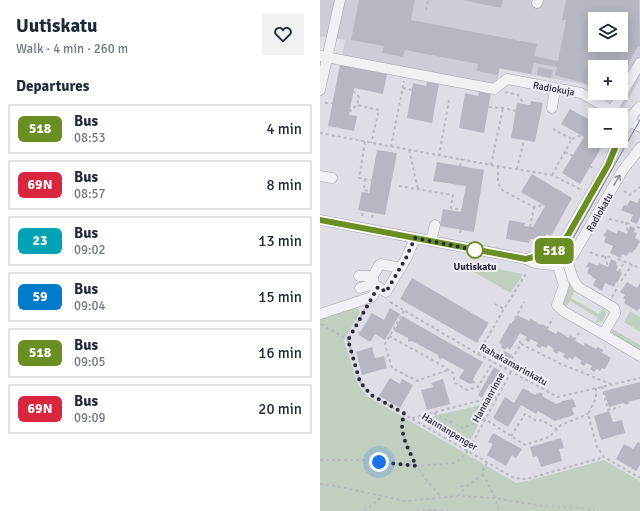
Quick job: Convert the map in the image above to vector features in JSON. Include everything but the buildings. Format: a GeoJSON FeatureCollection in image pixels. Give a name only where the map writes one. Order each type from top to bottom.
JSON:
{"type":"FeatureCollection","features":[{"type":"Feature","properties":{"kind":"street"},"geometry":{"type":"LineString","coordinates":[[320,90],[324,57],[332,43],[340,0]]}},
{"type":"Feature","properties":{"kind":"street"},"geometry":{"type":"LineString","coordinates":[[324,57],[449,90]]}},
{"type":"Feature","properties":{"kind":"street"},"geometry":{"type":"LineString","coordinates":[[623,108],[640,63]]}},
{"type":"Feature","properties":{"kind":"street","name":"Radiokuja"},"geometry":{"type":"LineString","coordinates":[[449,90],[494,89],[507,79],[581,93],[606,108]]}},
{"type":"Feature","properties":{"kind":"street"},"geometry":{"type":"LineString","coordinates":[[552,108],[555,89]]}},
{"type":"Feature","properties":{"kind":"street"},"geometry":{"type":"LineString","coordinates":[[628,112],[640,107]]}},
{"type":"Feature","properties":{"kind":"street","name":"Radiokuja"},"geometry":{"type":"LineString","coordinates":[[628,120],[640,127]]}},
{"type":"Feature","properties":{"kind":"street","name":"Radiokatu"},"geometry":{"type":"LineString","coordinates":[[526,259],[544,256],[556,251],[561,246],[605,171],[615,148]]}},
{"type":"Feature","properties":{"kind":"street","name":"Radiokatu"},"geometry":{"type":"LineString","coordinates":[[320,220],[526,259],[535,263],[546,265],[558,264],[567,260],[578,249],[623,170],[640,148]]}},
{"type":"Feature","properties":{"kind":"street"},"geometry":{"type":"LineString","coordinates":[[320,176],[332,178]]}},
{"type":"Feature","properties":{"kind":"street"},"geometry":{"type":"LineString","coordinates":[[431,241],[435,225]]}},
{"type":"Feature","properties":{"kind":"street"},"geometry":{"type":"LineString","coordinates":[[358,276],[375,282],[386,292],[408,255],[415,238]]}},
{"type":"Feature","properties":{"kind":"street"},"geometry":{"type":"LineString","coordinates":[[556,251],[567,260],[573,279],[578,287],[614,308],[615,311],[611,322],[603,334]]}},
{"type":"Feature","properties":{"kind":"street"},"geometry":{"type":"LineString","coordinates":[[556,251],[564,285],[557,305],[563,311],[640,356]]}},
{"type":"Feature","properties":{"kind":"street"},"geometry":{"type":"LineString","coordinates":[[320,314],[372,297],[380,264],[401,268]]}},
{"type":"Feature","properties":{"kind":"street"},"geometry":{"type":"LineString","coordinates":[[360,288],[375,282]]}},
{"type":"Feature","properties":{"kind":"path"},"geometry":{"type":"LineString","coordinates":[[426,10],[428,0]]}},
{"type":"Feature","properties":{"kind":"path"},"geometry":{"type":"LineString","coordinates":[[391,147],[403,87],[412,90]]}},
{"type":"Feature","properties":{"kind":"path"},"geometry":{"type":"LineString","coordinates":[[439,156],[449,90]]}},
{"type":"Feature","properties":{"kind":"path"},"geometry":{"type":"LineString","coordinates":[[349,112],[357,105],[359,97],[353,91]]}},
{"type":"Feature","properties":{"kind":"path"},"geometry":{"type":"LineString","coordinates":[[518,94],[524,104]]}},
{"type":"Feature","properties":{"kind":"path"},"geometry":{"type":"LineString","coordinates":[[325,103],[333,104]]}},
{"type":"Feature","properties":{"kind":"path"},"geometry":{"type":"LineString","coordinates":[[357,105],[379,110],[371,143]]}},
{"type":"Feature","properties":{"kind":"path"},"geometry":{"type":"LineString","coordinates":[[489,107],[503,108],[516,112]]}},
{"type":"Feature","properties":{"kind":"path"},"geometry":{"type":"LineString","coordinates":[[491,165],[503,108]]}},
{"type":"Feature","properties":{"kind":"path"},"geometry":{"type":"LineString","coordinates":[[554,129],[572,139]]}},
{"type":"Feature","properties":{"kind":"path"},"geometry":{"type":"LineString","coordinates":[[320,133],[439,156],[552,175],[582,190]]}},
{"type":"Feature","properties":{"kind":"path"},"geometry":{"type":"LineString","coordinates":[[552,175],[572,139],[582,136]]}},
{"type":"Feature","properties":{"kind":"path"},"geometry":{"type":"LineString","coordinates":[[517,169],[524,140]]}},
{"type":"Feature","properties":{"kind":"path"},"geometry":{"type":"LineString","coordinates":[[365,142],[359,178],[371,180]]}},
{"type":"Feature","properties":{"kind":"path"},"geometry":{"type":"LineString","coordinates":[[409,150],[418,189]]}},
{"type":"Feature","properties":{"kind":"path"},"geometry":{"type":"LineString","coordinates":[[565,152],[573,156]]}},
{"type":"Feature","properties":{"kind":"path"},"geometry":{"type":"LineString","coordinates":[[460,166],[461,159]]}},
{"type":"Feature","properties":{"kind":"path"},"geometry":{"type":"LineString","coordinates":[[498,166],[498,183],[502,190],[534,207],[543,205]]}},
{"type":"Feature","properties":{"kind":"path"},"geometry":{"type":"LineString","coordinates":[[590,166],[594,169]]}},
{"type":"Feature","properties":{"kind":"path"},"geometry":{"type":"LineString","coordinates":[[365,179],[364,190],[369,191]]}},
{"type":"Feature","properties":{"kind":"path"},"geometry":{"type":"LineString","coordinates":[[399,186],[453,195],[450,208],[462,210]]}},
{"type":"Feature","properties":{"kind":"path"},"geometry":{"type":"LineString","coordinates":[[624,191],[630,195],[640,187]]}},
{"type":"Feature","properties":{"kind":"path"},"geometry":{"type":"LineString","coordinates":[[530,227],[534,207]]}},
{"type":"Feature","properties":{"kind":"path"},"geometry":{"type":"LineString","coordinates":[[362,216],[363,211]]}},
{"type":"Feature","properties":{"kind":"path"},"geometry":{"type":"LineString","coordinates":[[372,218],[373,213]]}},
{"type":"Feature","properties":{"kind":"path"},"geometry":{"type":"LineString","coordinates":[[609,219],[631,224]]}},
{"type":"Feature","properties":{"kind":"path"},"geometry":{"type":"LineString","coordinates":[[626,222],[628,232]]}},
{"type":"Feature","properties":{"kind":"path"},"geometry":{"type":"LineString","coordinates":[[590,252],[599,256],[612,257]]}},
{"type":"Feature","properties":{"kind":"path"},"geometry":{"type":"LineString","coordinates":[[606,256],[608,267]]}},
{"type":"Feature","properties":{"kind":"path"},"geometry":{"type":"LineString","coordinates":[[618,259],[640,268]]}},
{"type":"Feature","properties":{"kind":"path"},"geometry":{"type":"LineString","coordinates":[[619,272],[624,262]]}},
{"type":"Feature","properties":{"kind":"path"},"geometry":{"type":"LineString","coordinates":[[621,281],[632,265]]}},
{"type":"Feature","properties":{"kind":"path"},"geometry":{"type":"LineString","coordinates":[[478,354],[527,272]]}},
{"type":"Feature","properties":{"kind":"path"},"geometry":{"type":"LineString","coordinates":[[611,299],[618,286]]}},
{"type":"Feature","properties":{"kind":"path"},"geometry":{"type":"LineString","coordinates":[[320,323],[348,340],[372,297]]}},
{"type":"Feature","properties":{"kind":"path","name":"Rahakamarinkatu"},"geometry":{"type":"LineString","coordinates":[[390,302],[478,354],[558,397],[640,378]]}},
{"type":"Feature","properties":{"kind":"path"},"geometry":{"type":"LineString","coordinates":[[512,324],[524,302]]}},
{"type":"Feature","properties":{"kind":"path"},"geometry":{"type":"LineString","coordinates":[[495,304],[504,309]]}},
{"type":"Feature","properties":{"kind":"path"},"geometry":{"type":"LineString","coordinates":[[404,311],[385,344],[392,368],[417,381],[448,370]]}},
{"type":"Feature","properties":{"kind":"path"},"geometry":{"type":"LineString","coordinates":[[547,329],[553,318]]}},
{"type":"Feature","properties":{"kind":"path"},"geometry":{"type":"LineString","coordinates":[[574,340],[579,333]]}},
{"type":"Feature","properties":{"kind":"path"},"geometry":{"type":"LineString","coordinates":[[389,336],[453,373],[455,383],[467,390],[478,387],[493,362]]}},
{"type":"Feature","properties":{"kind":"path"},"geometry":{"type":"LineString","coordinates":[[518,338],[521,344],[561,364],[611,384]]}},
{"type":"Feature","properties":{"kind":"path","name":"Hannanpenger"},"geometry":{"type":"LineString","coordinates":[[348,340],[360,382],[371,395],[514,478],[527,479],[604,457]]}},
{"type":"Feature","properties":{"kind":"path"},"geometry":{"type":"LineString","coordinates":[[505,369],[521,344]]}},
{"type":"Feature","properties":{"kind":"path"},"geometry":{"type":"LineString","coordinates":[[602,352],[605,347]]}},
{"type":"Feature","properties":{"kind":"path","name":"Hannanrinne"},"geometry":{"type":"LineString","coordinates":[[468,451],[512,372]]}},
{"type":"Feature","properties":{"kind":"path"},"geometry":{"type":"LineString","coordinates":[[602,386],[608,410],[620,407]]}},
{"type":"Feature","properties":{"kind":"path"},"geometry":{"type":"LineString","coordinates":[[434,413],[462,428],[485,419],[525,444],[549,437],[561,425],[588,414],[596,398],[596,388]]}},
{"type":"Feature","properties":{"kind":"path"},"geometry":{"type":"LineString","coordinates":[[412,418],[498,396]]}},
{"type":"Feature","properties":{"kind":"path"},"geometry":{"type":"LineString","coordinates":[[405,414],[401,420],[402,431],[416,466],[441,497]]}},
{"type":"Feature","properties":{"kind":"path"},"geometry":{"type":"LineString","coordinates":[[511,436],[525,414],[537,421],[541,420],[557,429]]}},
{"type":"Feature","properties":{"kind":"path"},"geometry":{"type":"LineString","coordinates":[[588,414],[597,447],[604,457],[640,478]]}},
{"type":"Feature","properties":{"kind":"path"},"geometry":{"type":"LineString","coordinates":[[320,460],[367,460],[416,466],[454,463],[468,451]]}},
{"type":"Feature","properties":{"kind":"path"},"geometry":{"type":"LineString","coordinates":[[458,496],[463,490],[461,486],[466,487],[483,474],[487,463]]}},
{"type":"Feature","properties":{"kind":"path"},"geometry":{"type":"LineString","coordinates":[[483,474],[495,498],[499,511]]}},
{"type":"Feature","properties":{"kind":"path"},"geometry":{"type":"LineString","coordinates":[[320,484],[331,484],[405,501],[458,496],[495,498],[542,506],[595,511]]}},
{"type":"Feature","properties":{"kind":"path"},"geometry":{"type":"LineString","coordinates":[[364,511],[383,496]]}},
{"type":"Feature","properties":{"kind":"path"},"geometry":{"type":"LineString","coordinates":[[416,511],[454,511]]}},
{"type":"Feature","properties":{"kind":"shaded area"},"geometry":{"type":"Polygon","coordinates":[[[320,0],[640,0],[640,79],[628,99],[628,60],[588,60],[588,87],[583,84],[500,69],[494,94],[340,65],[345,40],[321,36],[320,40],[320,0]]]}},
{"type":"Feature","properties":{"kind":"shaded area"},"geometry":{"type":"Polygon","coordinates":[[[610,100],[628,100],[623,108],[610,100]]]}},
{"type":"Feature","properties":{"kind":"green space"},"geometry":{"type":"Polygon","coordinates":[[[458,263],[469,263],[522,274],[521,278],[511,292],[509,292],[458,263]]]}},
{"type":"Feature","properties":{"kind":"green space"},"geometry":{"type":"Polygon","coordinates":[[[571,281],[574,292],[571,298],[599,314],[603,308],[606,315],[603,321],[595,323],[598,318],[570,301],[566,306],[564,305],[563,302],[569,286],[568,282],[571,281]]]}},
{"type":"Feature","properties":{"kind":"green space"},"geometry":{"type":"Polygon","coordinates":[[[350,308],[358,309],[360,313],[344,340],[358,385],[367,396],[516,483],[604,460],[640,481],[640,511],[320,511],[320,310],[350,308]]]}},
{"type":"Feature","properties":{"kind":"green space"},"geometry":{"type":"Polygon","coordinates":[[[630,311],[640,317],[640,332],[624,322],[630,311]]]}},
{"type":"Feature","properties":{"kind":"green space"},"geometry":{"type":"Polygon","coordinates":[[[612,330],[640,345],[640,350],[612,334],[612,330]]]}},
{"type":"Feature","properties":{"kind":"green space"},"geometry":{"type":"Polygon","coordinates":[[[490,403],[469,442],[462,444],[429,426],[433,416],[490,403]]]}},
{"type":"Feature","properties":{"kind":"tram line"},"geometry":{"type":"LineString","coordinates":[[320,217],[528,257],[553,255],[563,249],[572,240],[640,120]]}},
{"type":"Feature","properties":{"kind":"bus line","name":"518"},"geometry":{"type":"LineString","coordinates":[[320,220],[526,259],[536,256],[544,256],[556,251],[561,246],[608,165],[615,148]]}},
{"type":"Feature","properties":{"kind":"place","name":"Uutiskatu"},"geometry":{"type":"Point","coordinates":[475,250]}},
{"type":"Feature","properties":{"kind":"route"},"geometry":{"type":"LineString","coordinates":[[379,462],[416,466],[402,431],[401,420],[405,414],[371,395],[360,382],[348,340],[378,287],[386,292],[410,251],[415,238],[475,250]]}}]}
